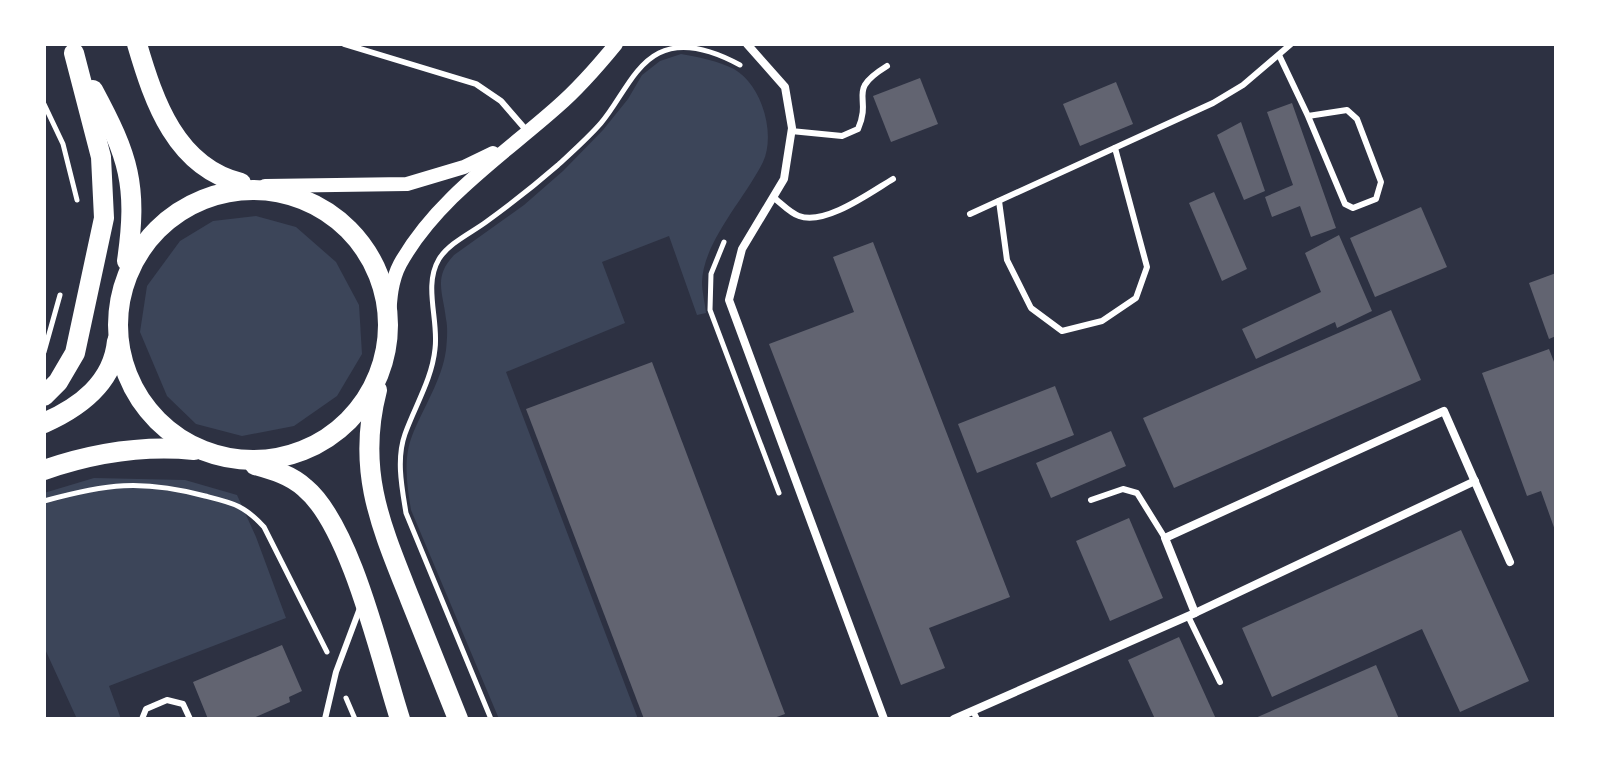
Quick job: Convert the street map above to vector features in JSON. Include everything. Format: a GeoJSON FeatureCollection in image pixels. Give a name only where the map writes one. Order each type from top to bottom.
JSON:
{"type":"FeatureCollection","features":[{"type":"Feature","properties":{"kind":"main road"},"geometry":{"type":"LineString","coordinates":[[137,44],[165,120],[192,157],[215,174],[239,182],[290,191],[312,203],[345,230],[375,273],[389,318],[385,363],[370,432],[373,495],[384,534],[458,719]]}},
{"type":"Feature","properties":{"kind":"main road"},"geometry":{"type":"LineString","coordinates":[[44,423],[81,402],[105,378],[116,351],[133,221],[132,184],[128,167],[116,134],[72,49]]}},
{"type":"Feature","properties":{"kind":"main road"},"geometry":{"type":"LineString","coordinates":[[44,396],[58,382],[75,353],[104,218],[101,157],[72,49]]}},
{"type":"Feature","properties":{"kind":"main road"},"geometry":{"type":"LineString","coordinates":[[124,284],[138,250],[159,226],[191,203],[224,188],[265,186]]}},
{"type":"Feature","properties":{"kind":"main road"},"geometry":{"type":"LineString","coordinates":[[118,331],[122,358],[131,385],[159,424],[198,450]]}},
{"type":"Feature","properties":{"kind":"main road"},"geometry":{"type":"LineString","coordinates":[[239,461],[268,461],[292,455],[338,430],[358,410],[374,387],[385,363]]}},
{"type":"Feature","properties":{"kind":"main road"},"geometry":{"type":"LineString","coordinates":[[44,470],[90,457],[142,449],[198,450],[290,477],[318,501],[342,542],[400,719]]}},
{"type":"Feature","properties":{"kind":"street"},"geometry":{"type":"LineString","coordinates":[[389,318],[394,279],[414,243],[470,182],[557,107],[616,44]]}},
{"type":"Feature","properties":{"kind":"street"},"geometry":{"type":"LineString","coordinates":[[747,44],[785,87],[791,131],[784,179],[742,249],[729,300],[884,719]]}},
{"type":"Feature","properties":{"kind":"street"},"geometry":{"type":"LineString","coordinates":[[265,186],[407,184],[464,167],[493,154],[527,131]]}},
{"type":"Feature","properties":{"kind":"street"},"geometry":{"type":"LineString","coordinates":[[1192,614],[1165,538],[1444,411],[1510,562]]}},
{"type":"Feature","properties":{"kind":"street"},"geometry":{"type":"LineString","coordinates":[[954,719],[975,715],[1475,481]]}},
{"type":"Feature","properties":{"kind":"lane"},"geometry":{"type":"LineString","coordinates":[[344,44],[476,84],[501,101],[527,131]]}},
{"type":"Feature","properties":{"kind":"lane"},"geometry":{"type":"LineString","coordinates":[[970,214],[1213,103],[1243,85],[1291,44]]}},
{"type":"Feature","properties":{"kind":"lane"},"geometry":{"type":"LineString","coordinates":[[1279,55],[1345,204],[1353,208],[1376,199],[1381,182],[1357,119],[1347,110],[1308,116]]}},
{"type":"Feature","properties":{"kind":"lane"},"geometry":{"type":"LineString","coordinates":[[791,131],[842,136],[858,129],[862,119],[863,86],[867,78],[887,66]]}},
{"type":"Feature","properties":{"kind":"lane"},"geometry":{"type":"LineString","coordinates":[[999,201],[1007,260],[1031,308],[1062,331],[1102,321],[1136,298],[1147,267],[1115,148]]}},
{"type":"Feature","properties":{"kind":"lane"},"geometry":{"type":"LineString","coordinates":[[773,197],[798,216],[815,220],[893,179]]}},
{"type":"Feature","properties":{"kind":"lane"},"geometry":{"type":"LineString","coordinates":[[1091,500],[1123,489],[1137,493],[1165,538]]}},
{"type":"Feature","properties":{"kind":"lane"},"geometry":{"type":"LineString","coordinates":[[325,719],[336,672],[363,600]]}},
{"type":"Feature","properties":{"kind":"lane"},"geometry":{"type":"LineString","coordinates":[[1192,614],[1220,682]]}},
{"type":"Feature","properties":{"kind":"lane"},"geometry":{"type":"LineString","coordinates":[[142,719],[146,709],[167,700],[183,704],[190,719]]}},
{"type":"Feature","properties":{"kind":"path"},"geometry":{"type":"LineString","coordinates":[[491,719],[406,513],[401,483],[404,436],[435,351],[436,322],[431,282],[437,261],[446,249],[513,202],[557,165],[601,123],[636,73],[658,54],[682,47],[700,49],[720,55],[746,69]]}},
{"type":"Feature","properties":{"kind":"path"},"geometry":{"type":"LineString","coordinates":[[44,104],[63,144],[78,211]]}},
{"type":"Feature","properties":{"kind":"path"},"geometry":{"type":"LineString","coordinates":[[727,235],[711,274],[710,310],[782,501]]}},
{"type":"Feature","properties":{"kind":"path"},"geometry":{"type":"LineString","coordinates":[[44,352],[64,283]]}},
{"type":"Feature","properties":{"kind":"path"},"geometry":{"type":"LineString","coordinates":[[44,501],[94,487],[153,484],[232,502],[249,510],[264,527],[336,672],[355,719]]}},
{"type":"Feature","properties":{"kind":"shaded area"},"geometry":{"type":"Polygon","coordinates":[[[681,54],[722,64],[744,76],[759,98],[767,124],[767,151],[763,162],[717,236],[704,267],[702,286],[706,313],[697,315],[669,236],[602,262],[625,323],[506,372],[638,719],[499,719],[411,510],[408,492],[409,445],[436,383],[446,350],[443,270],[454,255],[524,205],[563,171],[603,130],[628,99],[642,75],[660,61],[681,54]]]}},
{"type":"Feature","properties":{"kind":"shaded area"},"geometry":{"type":"Polygon","coordinates":[[[256,216],[296,227],[336,262],[359,305],[362,354],[337,396],[294,426],[242,436],[196,424],[167,396],[140,332],[147,286],[180,241],[213,221],[256,216]]]}},
{"type":"Feature","properties":{"kind":"shaded area"},"geometry":{"type":"Polygon","coordinates":[[[94,478],[185,480],[237,495],[286,618],[109,686],[121,719],[77,719],[44,647],[44,493],[94,478]]]}},
{"type":"Feature","properties":{"kind":"building"},"geometry":{"type":"Polygon","coordinates":[[[920,78],[938,124],[891,142],[873,96],[920,78]]]}},
{"type":"Feature","properties":{"kind":"building"},"geometry":{"type":"Polygon","coordinates":[[[1116,82],[1133,124],[1080,146],[1063,104],[1116,82]]]}},
{"type":"Feature","properties":{"kind":"building"},"geometry":{"type":"Polygon","coordinates":[[[1292,103],[1336,228],[1311,237],[1300,206],[1272,217],[1265,197],[1293,185],[1267,112],[1292,103]]]}},
{"type":"Feature","properties":{"kind":"building"},"geometry":{"type":"Polygon","coordinates":[[[1241,122],[1265,191],[1244,200],[1217,135],[1241,122]]]}},
{"type":"Feature","properties":{"kind":"building"},"geometry":{"type":"Polygon","coordinates":[[[1214,192],[1247,269],[1222,281],[1189,203],[1214,192]]]}},
{"type":"Feature","properties":{"kind":"building"},"geometry":{"type":"Polygon","coordinates":[[[1421,207],[1447,267],[1375,297],[1350,238],[1421,207]]]}},
{"type":"Feature","properties":{"kind":"building"},"geometry":{"type":"Polygon","coordinates":[[[1339,235],[1372,311],[1337,328],[1335,322],[1256,359],[1242,329],[1321,292],[1305,253],[1339,235]]]}},
{"type":"Feature","properties":{"kind":"building"},"geometry":{"type":"Polygon","coordinates":[[[873,242],[1010,597],[929,628],[945,668],[901,685],[769,344],[854,312],[833,257],[873,242]]]}},
{"type":"Feature","properties":{"kind":"building"},"geometry":{"type":"Polygon","coordinates":[[[1556,273],[1556,336],[1549,339],[1529,283],[1556,273]]]}},
{"type":"Feature","properties":{"kind":"building"},"geometry":{"type":"Polygon","coordinates":[[[1391,310],[1421,380],[1174,488],[1143,418],[1391,310]]]}},
{"type":"Feature","properties":{"kind":"building"},"geometry":{"type":"Polygon","coordinates":[[[1549,349],[1556,367],[1556,533],[1541,491],[1527,496],[1482,373],[1549,349]]]}},
{"type":"Feature","properties":{"kind":"building"},"geometry":{"type":"Polygon","coordinates":[[[652,362],[785,714],[771,719],[644,719],[526,409],[652,362]]]}},
{"type":"Feature","properties":{"kind":"building"},"geometry":{"type":"Polygon","coordinates":[[[1055,386],[1074,435],[977,473],[958,424],[1055,386]]]}},
{"type":"Feature","properties":{"kind":"building"},"geometry":{"type":"Polygon","coordinates":[[[1111,431],[1126,466],[1051,498],[1036,463],[1111,431]]]}},
{"type":"Feature","properties":{"kind":"building"},"geometry":{"type":"Polygon","coordinates":[[[1129,518],[1163,598],[1110,621],[1076,541],[1129,518]]]}},
{"type":"Feature","properties":{"kind":"building"},"geometry":{"type":"Polygon","coordinates":[[[1461,530],[1529,681],[1460,712],[1422,629],[1272,697],[1242,628],[1461,530]]]}},
{"type":"Feature","properties":{"kind":"building"},"geometry":{"type":"Polygon","coordinates":[[[1179,637],[1216,719],[1155,719],[1128,660],[1179,637]]]}},
{"type":"Feature","properties":{"kind":"building"},"geometry":{"type":"Polygon","coordinates":[[[282,645],[302,691],[289,697],[290,702],[251,719],[208,719],[193,682],[282,645]]]}},
{"type":"Feature","properties":{"kind":"building"},"geometry":{"type":"Polygon","coordinates":[[[1376,665],[1399,719],[1253,719],[1376,665]]]}}]}
